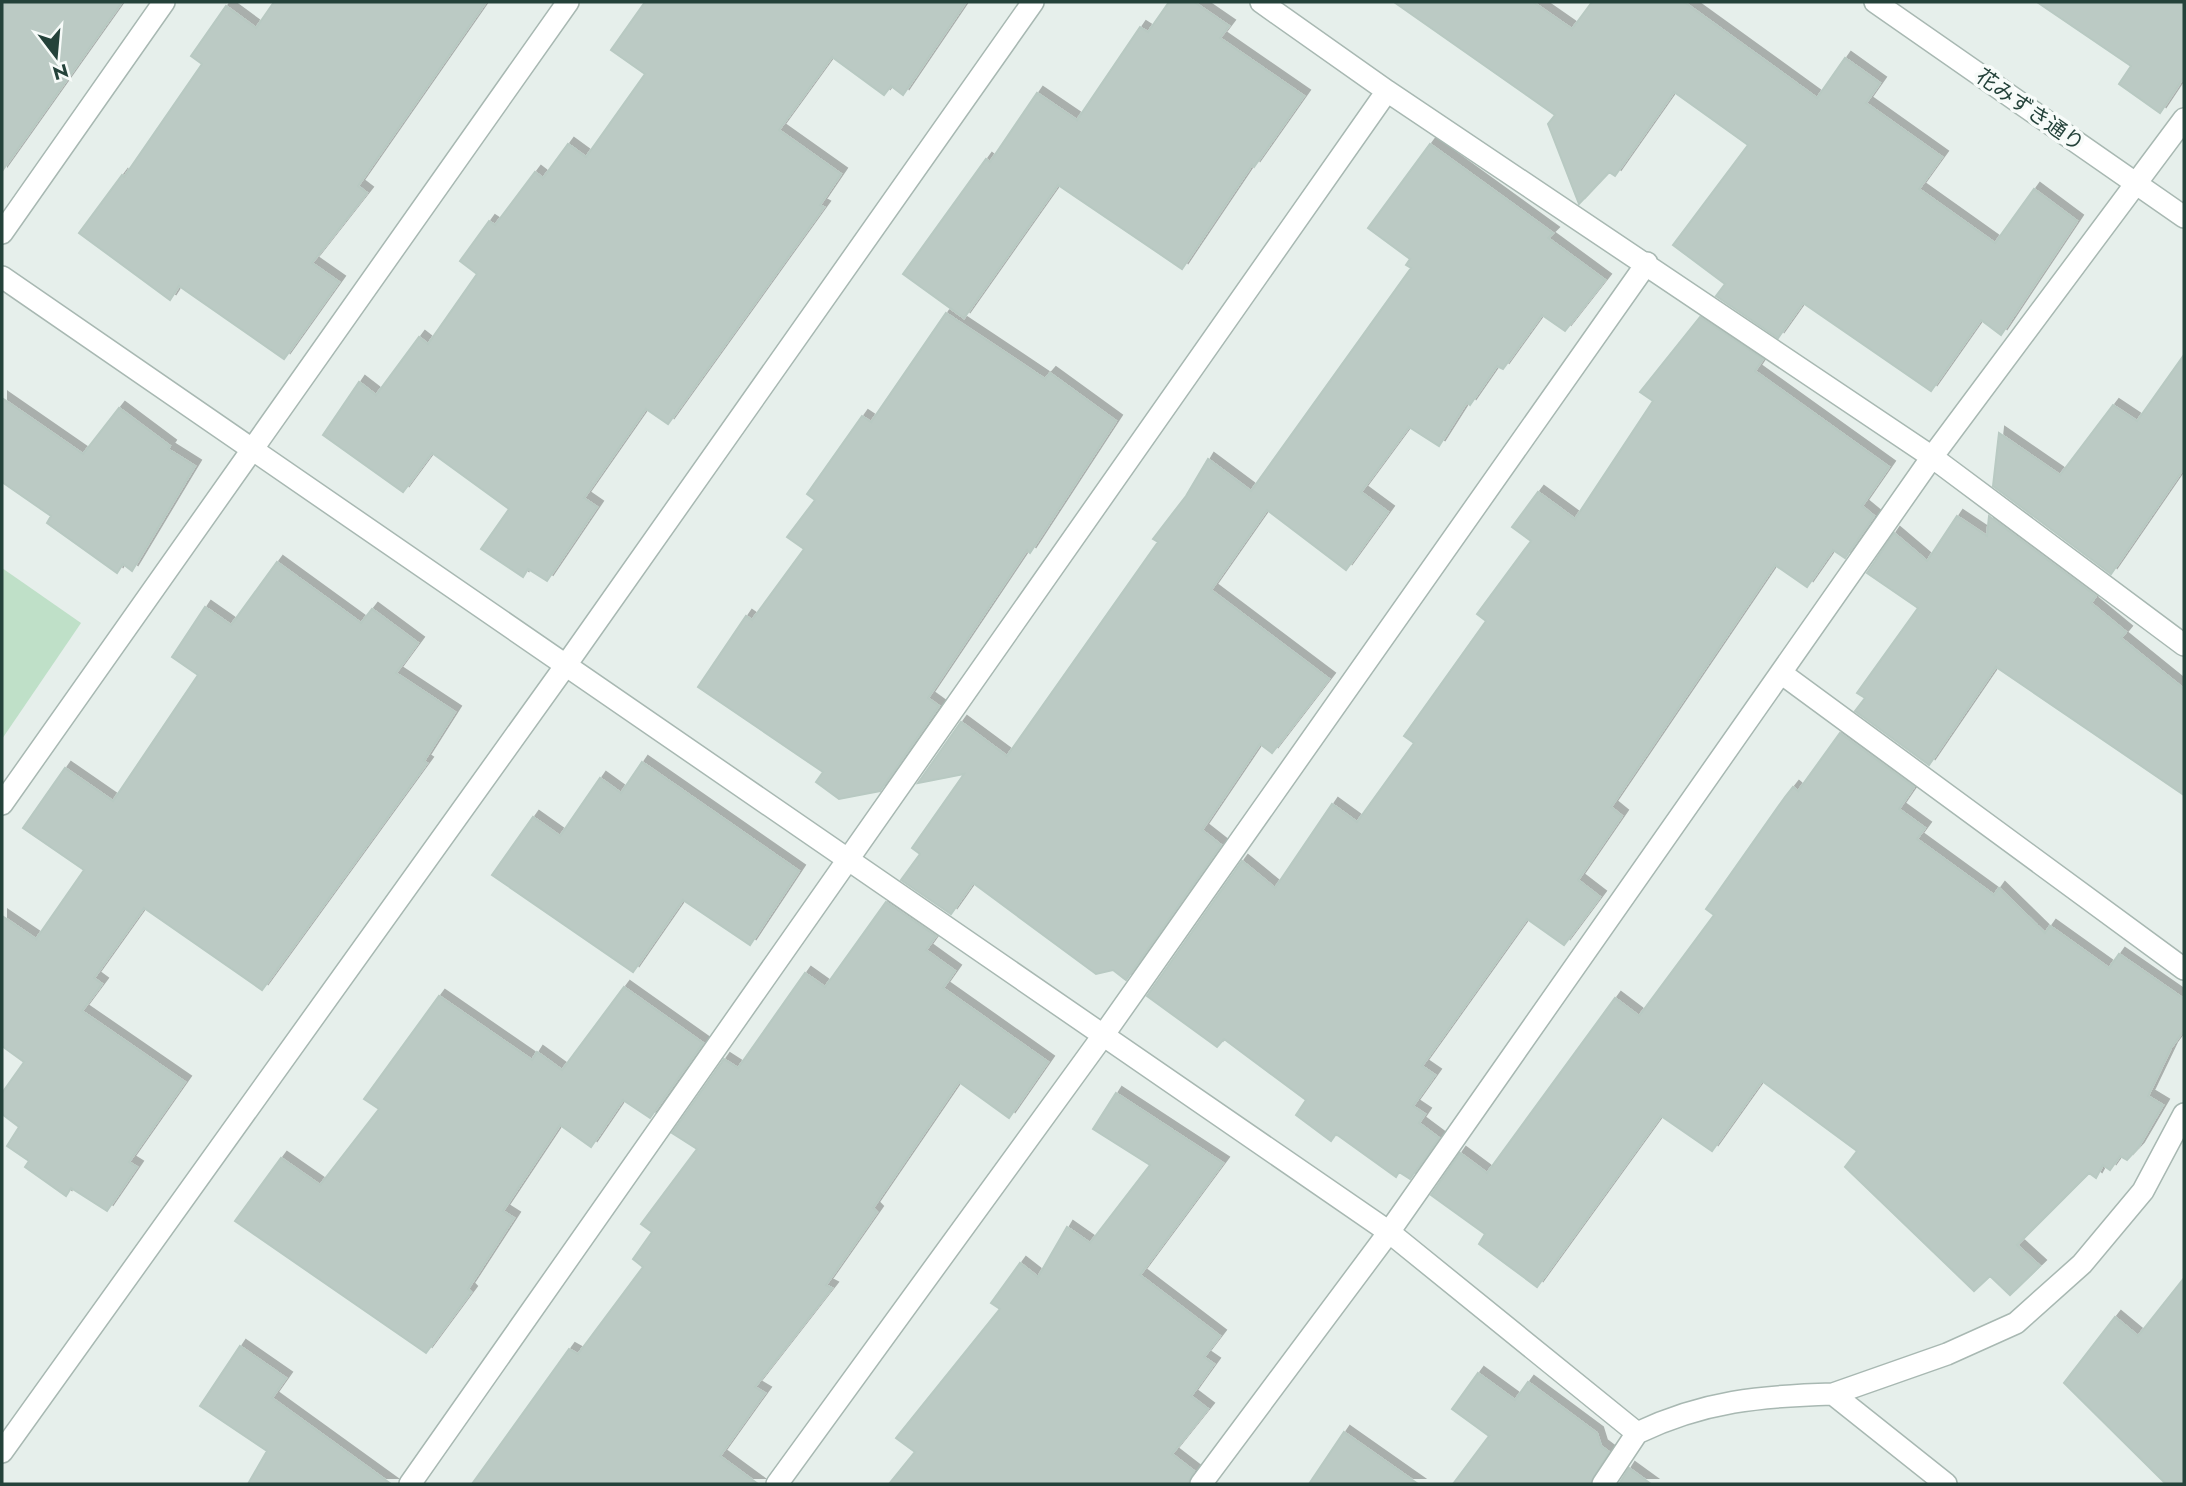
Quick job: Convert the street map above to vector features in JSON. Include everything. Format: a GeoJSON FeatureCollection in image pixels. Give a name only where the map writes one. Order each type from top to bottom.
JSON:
{"type":"FeatureCollection","features":[{"type":"Feature","properties":{"kind":"street"},"geometry":{"type":"LineString","coordinates":[[2,233],[164,2]]}},
{"type":"Feature","properties":{"kind":"street"},"geometry":{"type":"LineString","coordinates":[[2,804],[568,2]]}},
{"type":"Feature","properties":{"kind":"street"},"geometry":{"type":"LineString","coordinates":[[2,1452],[566,665],[1033,2]]}},
{"type":"Feature","properties":{"kind":"street"},"geometry":{"type":"LineString","coordinates":[[1261,2],[1387,91],[1933,457],[2184,645]]}},
{"type":"Feature","properties":{"kind":"street","name":"花みずき通り"},"geometry":{"type":"LineString","coordinates":[[1875,2],[2184,218]]}},
{"type":"Feature","properties":{"kind":"street"},"geometry":{"type":"LineString","coordinates":[[410,1484],[1387,91]]}},
{"type":"Feature","properties":{"kind":"street"},"geometry":{"type":"LineString","coordinates":[[1201,1484],[1389,1232],[1933,457],[2184,119]]}},
{"type":"Feature","properties":{"kind":"street"},"geometry":{"type":"LineString","coordinates":[[777,1484],[1102,1037],[1647,263]]}},
{"type":"Feature","properties":{"kind":"street"},"geometry":{"type":"LineString","coordinates":[[2,277],[1102,1037],[1389,1232],[1637,1433]]}},
{"type":"Feature","properties":{"kind":"street"},"geometry":{"type":"LineString","coordinates":[[1781,673],[2184,969]]}},
{"type":"Feature","properties":{"kind":"street"},"geometry":{"type":"LineString","coordinates":[[1603,1484],[1637,1433],[1674,1415],[1714,1404],[1771,1396],[1833,1394],[1947,1354],[2016,1322],[2082,1264],[2143,1191],[2184,1114]]}},
{"type":"Feature","properties":{"kind":"street"},"geometry":{"type":"LineString","coordinates":[[1833,1394],[1946,1484]]}},
{"type":"Feature","properties":{"kind":"green space"},"geometry":{"type":"Polygon","coordinates":[[[2,568],[81,623],[2,739],[2,568]]]}},
{"type":"Feature","properties":{"kind":"building"},"geometry":{"type":"Polygon","coordinates":[[[2,2],[122,2],[2,171],[2,2]]]}},
{"type":"Feature","properties":{"kind":"building"},"geometry":{"type":"Polygon","coordinates":[[[274,2],[486,2],[358,186],[367,193],[312,263],[339,282],[284,359],[179,286],[170,300],[79,233],[122,175],[124,177],[202,64],[191,56],[226,6],[256,28],[274,2]]]}},
{"type":"Feature","properties":{"kind":"building"},"geometry":{"type":"Polygon","coordinates":[[[645,2],[966,2],[903,95],[891,86],[884,95],[832,57],[779,130],[841,174],[820,205],[824,207],[668,424],[646,409],[584,498],[597,507],[547,581],[528,569],[523,577],[481,549],[509,509],[432,453],[403,492],[323,435],[359,382],[376,395],[419,337],[428,344],[477,274],[460,261],[489,221],[495,225],[535,172],[543,178],[568,144],[586,157],[645,74],[611,50],[645,2]]]}},
{"type":"Feature","properties":{"kind":"building"},"geometry":{"type":"Polygon","coordinates":[[[1169,2],[1194,2],[1229,26],[1220,38],[1304,96],[1254,167],[1252,165],[1182,269],[1058,185],[964,318],[903,274],[986,159],[990,162],[1037,93],[1077,120],[1140,27],[1148,32],[1169,2]]]}},
{"type":"Feature","properties":{"kind":"building"},"geometry":{"type":"Polygon","coordinates":[[[1394,2],[1533,2],[1572,29],[1592,2],[1684,2],[1817,98],[1845,58],[1880,83],[1866,103],[1942,157],[1919,189],[1995,243],[2034,189],[2077,221],[2001,335],[1981,320],[1931,391],[1803,303],[1778,338],[1716,296],[1725,284],[1673,245],[1748,145],[1674,92],[1615,176],[1609,172],[1579,204],[1548,124],[1555,115],[1394,2]]]}},
{"type":"Feature","properties":{"kind":"building"},"geometry":{"type":"Polygon","coordinates":[[[2037,2],[2184,2],[2184,77],[2160,113],[2119,84],[2131,66],[2037,2]]]}},
{"type":"Feature","properties":{"kind":"building"},"geometry":{"type":"Polygon","coordinates":[[[1430,144],[1553,233],[1548,238],[1605,280],[1565,331],[1542,315],[1503,369],[1497,366],[1470,405],[1467,402],[1439,446],[1409,427],[1361,492],[1388,512],[1346,570],[1267,510],[1211,590],[1329,679],[1272,753],[1260,744],[1202,830],[1221,845],[1126,980],[1113,970],[1096,974],[973,883],[951,914],[901,880],[920,854],[912,848],[964,774],[918,783],[961,722],[1007,756],[1158,542],[1153,539],[1186,496],[1208,459],[1251,491],[1411,268],[1406,265],[1410,259],[1368,228],[1430,144]]]}},
{"type":"Feature","properties":{"kind":"building"},"geometry":{"type":"Polygon","coordinates":[[[946,313],[1045,379],[1050,373],[1116,421],[1030,553],[1027,550],[928,698],[939,706],[880,791],[839,799],[816,782],[823,772],[698,687],[746,616],[752,620],[804,549],[787,537],[815,500],[807,494],[862,416],[871,422],[946,313]]]}},
{"type":"Feature","properties":{"kind":"building"},"geometry":{"type":"Polygon","coordinates":[[[1700,317],[1763,359],[1755,371],[1889,467],[1862,506],[1874,516],[1845,558],[1833,550],[1807,587],[1775,565],[1611,807],[1622,816],[1578,880],[1600,897],[1564,945],[1527,919],[1422,1066],[1435,1075],[1413,1106],[1425,1114],[1419,1123],[1439,1138],[1410,1179],[1399,1172],[1396,1177],[1336,1134],[1331,1141],[1296,1115],[1306,1100],[1224,1039],[1217,1047],[1147,996],[1242,861],[1275,888],[1332,804],[1357,822],[1414,743],[1404,736],[1486,621],[1477,614],[1531,541],[1512,527],[1538,492],[1575,519],[1653,401],[1640,392],[1700,317]]]}},
{"type":"Feature","properties":{"kind":"building"},"geometry":{"type":"Polygon","coordinates":[[[2184,355],[2184,468],[2111,574],[1993,486],[1999,433],[2060,475],[2113,405],[2137,421],[2184,355]]]}},
{"type":"Feature","properties":{"kind":"building"},"geometry":{"type":"Polygon","coordinates":[[[2,398],[83,454],[119,408],[170,446],[168,449],[195,466],[132,571],[123,564],[117,573],[47,523],[51,516],[2,482],[2,398]]]}},
{"type":"Feature","properties":{"kind":"building"},"geometry":{"type":"Polygon","coordinates":[[[1957,516],[1987,536],[1989,516],[2096,596],[2091,603],[2126,632],[2121,638],[2184,689],[2184,795],[1996,667],[1929,765],[1855,711],[1865,698],[1857,693],[1918,608],[1867,573],[1894,533],[1927,561],[1957,516]]]}},
{"type":"Feature","properties":{"kind":"building"},"geometry":{"type":"Polygon","coordinates":[[[277,562],[361,623],[372,609],[418,643],[396,673],[455,712],[424,761],[427,763],[262,990],[144,908],[94,978],[102,984],[82,1011],[185,1082],[129,1162],[137,1167],[107,1211],[71,1188],[66,1196],[25,1167],[29,1161],[7,1146],[19,1127],[2,1114],[2,1093],[24,1062],[2,1046],[2,916],[36,939],[84,870],[23,828],[65,768],[113,801],[198,675],[172,657],[205,607],[231,625],[277,562]]]}},
{"type":"Feature","properties":{"kind":"building"},"geometry":{"type":"Polygon","coordinates":[[[1840,733],[1914,787],[1899,809],[1925,828],[1917,839],[1994,895],[1999,888],[2045,933],[2050,926],[2109,968],[2119,954],[2184,999],[2184,1030],[2171,1048],[2148,1096],[2163,1105],[2138,1148],[2127,1160],[2120,1156],[2110,1170],[2103,1165],[2096,1178],[2089,1173],[2017,1245],[2040,1266],[2010,1295],[1990,1276],[1974,1291],[1845,1167],[1857,1151],[1762,1081],[1712,1151],[1661,1116],[1537,1287],[1479,1244],[1485,1234],[1431,1195],[1460,1153],[1487,1173],[1615,998],[1639,1016],[1714,915],[1706,909],[1785,797],[1793,787],[1798,791],[1840,733]]]}},
{"type":"Feature","properties":{"kind":"building"},"geometry":{"type":"Polygon","coordinates":[[[642,762],[799,871],[750,945],[683,900],[633,972],[492,875],[533,817],[560,836],[600,778],[621,793],[642,762]]]}},
{"type":"Feature","properties":{"kind":"building"},"geometry":{"type":"Polygon","coordinates":[[[886,902],[936,936],[926,950],[955,971],[943,988],[1048,1062],[1009,1118],[959,1082],[873,1208],[877,1212],[826,1285],[832,1288],[755,1387],[765,1393],[720,1456],[758,1484],[472,1484],[569,1349],[578,1354],[643,1267],[633,1259],[652,1232],[641,1224],[697,1149],[672,1133],[724,1059],[738,1068],[805,973],[825,987],[886,902]]]}},
{"type":"Feature","properties":{"kind":"building"},"geometry":{"type":"Polygon","coordinates":[[[624,987],[703,1043],[650,1118],[623,1100],[591,1147],[560,1125],[503,1211],[514,1218],[468,1289],[471,1292],[426,1353],[235,1221],[281,1158],[320,1185],[379,1109],[364,1099],[439,996],[532,1060],[537,1052],[562,1070],[624,987]]]}},
{"type":"Feature","properties":{"kind":"building"},"geometry":{"type":"Polygon","coordinates":[[[1116,1093],[1223,1163],[1140,1275],[1220,1336],[1204,1357],[1214,1364],[1191,1396],[1208,1409],[1172,1454],[1194,1471],[1188,1484],[889,1484],[915,1452],[896,1438],[1000,1309],[991,1303],[1020,1263],[1038,1277],[1067,1227],[1090,1243],[1150,1165],[1093,1129],[1116,1093]]]}},
{"type":"Feature","properties":{"kind":"building"},"geometry":{"type":"Polygon","coordinates":[[[2184,1278],[2184,1484],[2166,1484],[2064,1383],[2115,1317],[2138,1336],[2184,1278]]]}},
{"type":"Feature","properties":{"kind":"building"},"geometry":{"type":"Polygon","coordinates":[[[240,1346],[286,1378],[272,1398],[391,1484],[248,1484],[267,1451],[200,1406],[240,1346]]]}},
{"type":"Feature","properties":{"kind":"building"},"geometry":{"type":"Polygon","coordinates":[[[1478,1373],[1515,1400],[1528,1382],[1597,1433],[1601,1446],[1609,1452],[1590,1484],[1453,1484],[1489,1436],[1452,1409],[1478,1373]]]}},
{"type":"Feature","properties":{"kind":"building"},"geometry":{"type":"Polygon","coordinates":[[[1344,1432],[1418,1484],[1309,1484],[1344,1432]]]}},
{"type":"Feature","properties":{"kind":"building"},"geometry":{"type":"Polygon","coordinates":[[[1629,1468],[1651,1484],[1619,1484],[1629,1468]]]}}]}
